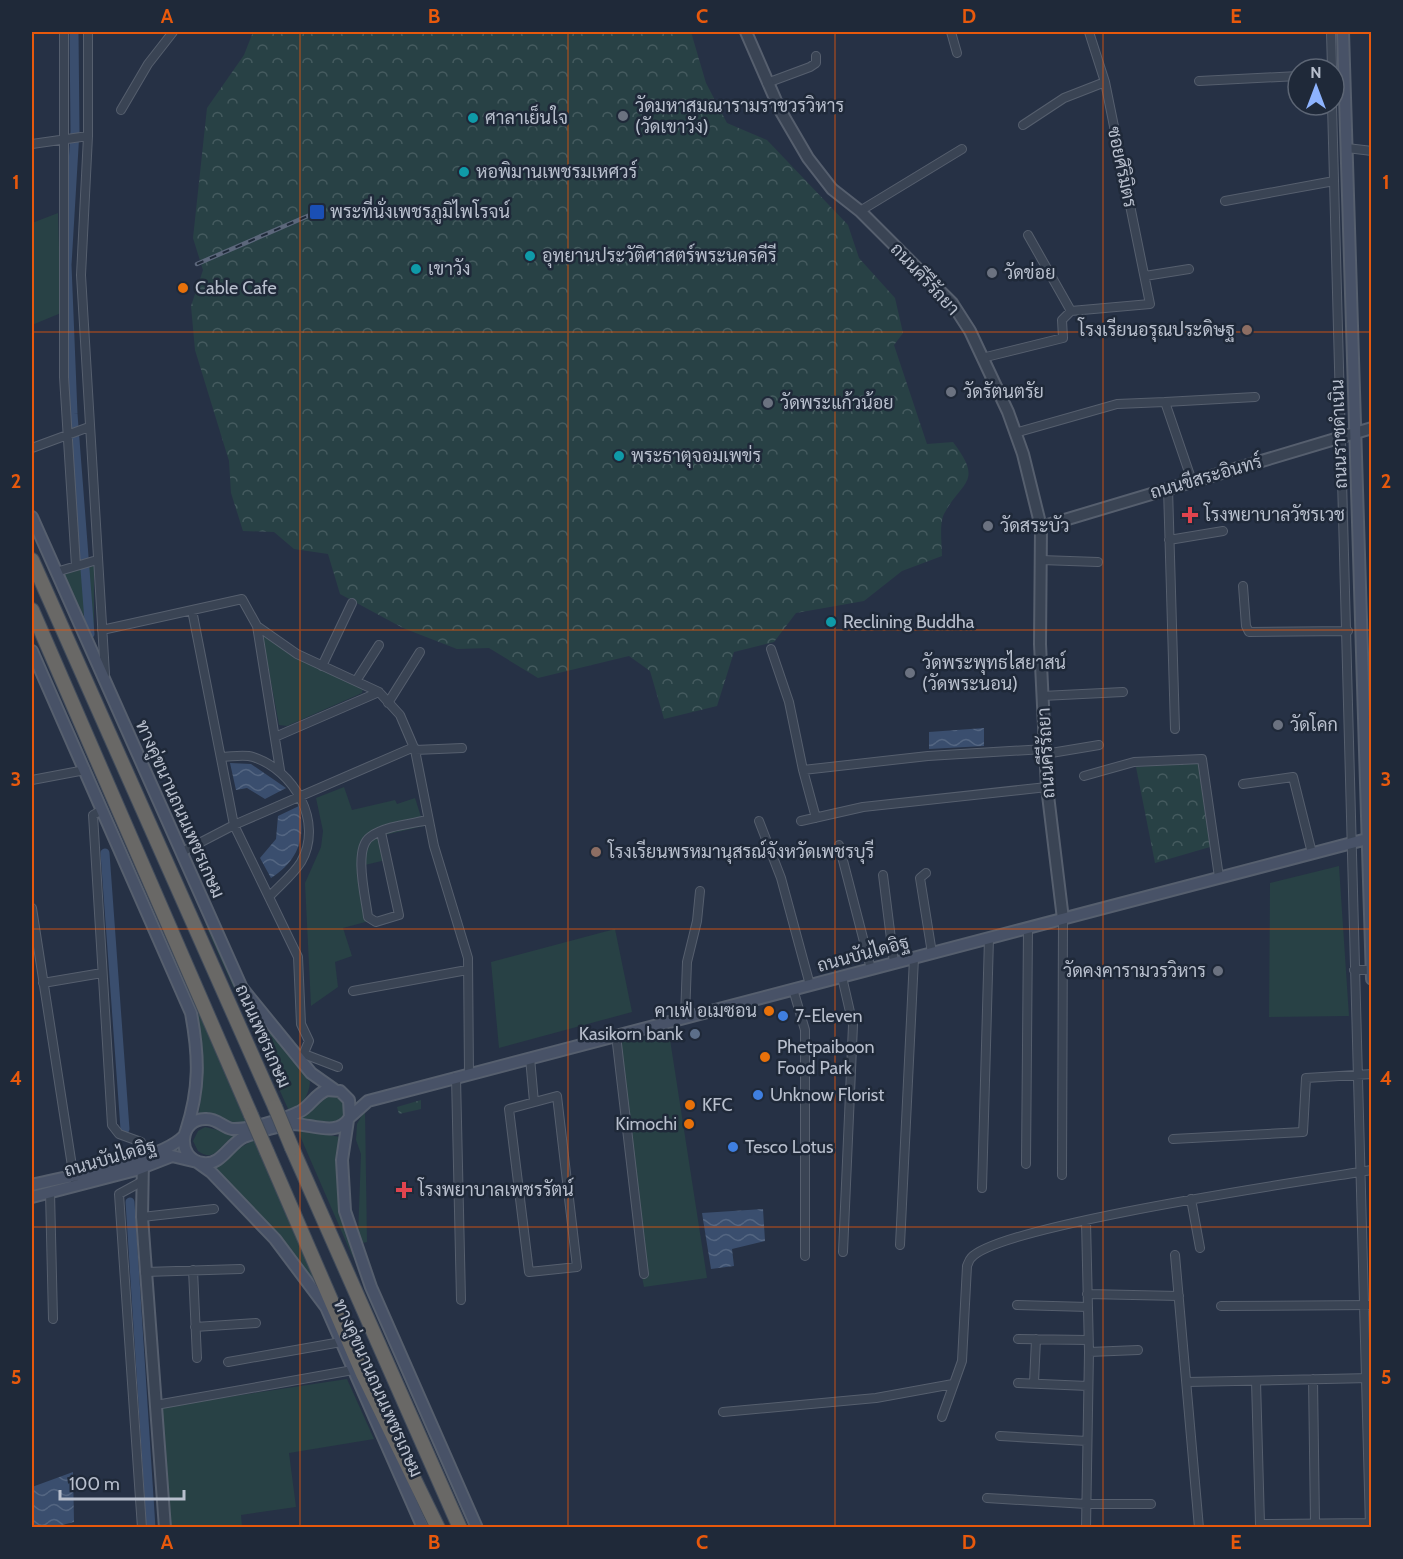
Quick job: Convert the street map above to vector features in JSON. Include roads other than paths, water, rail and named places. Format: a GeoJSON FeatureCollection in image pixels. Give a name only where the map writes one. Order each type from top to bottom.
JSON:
{"type":"FeatureCollection","features":[{"type":"Feature","properties":{"kind":"highway","name":"ถนนเพชรเกษม"},"geometry":{"type":"LineString","coordinates":[[32,560],[460,1527]]}},
{"type":"Feature","properties":{"kind":"highway"},"geometry":{"type":"LineString","coordinates":[[32,610],[363,1374],[438,1527]]}},
{"type":"Feature","properties":{"kind":"highway"},"geometry":{"type":"LineString","coordinates":[[32,627],[80,718]]}},
{"type":"Feature","properties":{"kind":"main road","name":"ถนนราชดำเนิน"},"geometry":{"type":"LineString","coordinates":[[1343,32],[1345,57]]}},
{"type":"Feature","properties":{"kind":"main road","name":"ถนนราชดำเนิน"},"geometry":{"type":"LineString","coordinates":[[1346,106],[1348,237],[1369,839],[1371,979]]}},
{"type":"Feature","properties":{"kind":"main road","name":"ทางคู่ขนานถนนเพชรเกษม"},"geometry":{"type":"LineString","coordinates":[[32,517],[242,988],[302,1057],[311,1073],[345,1095]]}},
{"type":"Feature","properties":{"kind":"main road"},"geometry":{"type":"LineString","coordinates":[[32,651],[191,1013],[198,1052],[196,1088],[185,1133],[187,1154],[197,1162],[215,1162],[243,1138],[288,1124],[300,1123],[336,1129],[349,1119],[351,1106],[345,1095]]}},
{"type":"Feature","properties":{"kind":"main road","name":"ถนนบันไดอิฐ"},"geometry":{"type":"LineString","coordinates":[[349,1119],[368,1101],[1369,839]]}},
{"type":"Feature","properties":{"kind":"main road","name":"ถนนบันไดอิฐ"},"geometry":{"type":"LineString","coordinates":[[32,1197],[75,1186],[143,1162],[170,1146],[194,1122],[202,1119],[215,1120],[231,1129],[242,1128],[287,1117],[309,1106],[323,1091],[334,1090]]}},
{"type":"Feature","properties":{"kind":"main road","name":"ถนนบันไดอิฐ"},"geometry":{"type":"LineString","coordinates":[[345,1095],[368,1101]]}},
{"type":"Feature","properties":{"kind":"main road","name":"ทางคู่ขนานถนนเพชรเกษม"},"geometry":{"type":"LineString","coordinates":[[349,1119],[342,1160],[345,1211],[371,1287],[477,1527]]}},
{"type":"Feature","properties":{"kind":"main road","name":"ถนนบันไดอิฐ"},"geometry":{"type":"LineString","coordinates":[[32,1185],[73,1174],[172,1156],[197,1162]]}},
{"type":"Feature","properties":{"kind":"main road","name":"ทางคู่ขนานถนนเพชรเกษม"},"geometry":{"type":"LineString","coordinates":[[197,1162],[211,1172],[275,1239],[326,1307],[423,1527]]}},
{"type":"Feature","properties":{"kind":"street"},"geometry":{"type":"LineString","coordinates":[[64,32],[64,377],[78,565]]}},
{"type":"Feature","properties":{"kind":"street"},"geometry":{"type":"LineString","coordinates":[[88,32],[81,275],[96,560],[105,681]]}},
{"type":"Feature","properties":{"kind":"street"},"geometry":{"type":"LineString","coordinates":[[121,110],[148,64],[173,32]]}},
{"type":"Feature","properties":{"kind":"street","name":"ถนนคีรีรัถยา"},"geometry":{"type":"LineString","coordinates":[[746,32],[767,83],[808,158],[832,189],[860,211],[952,303],[982,358],[1015,433],[1041,527],[1042,696],[1047,787],[1064,919]]}},
{"type":"Feature","properties":{"kind":"street"},"geometry":{"type":"LineString","coordinates":[[951,32],[957,52]]}},
{"type":"Feature","properties":{"kind":"street","name":"ซอยศิริมิตร"},"geometry":{"type":"LineString","coordinates":[[1071,311],[1150,304],[1105,82],[1089,32]]}},
{"type":"Feature","properties":{"kind":"street"},"geometry":{"type":"LineString","coordinates":[[1331,32],[1332,57]]}},
{"type":"Feature","properties":{"kind":"street"},"geometry":{"type":"LineString","coordinates":[[767,83],[810,67],[816,63],[816,56]]}},
{"type":"Feature","properties":{"kind":"street"},"geometry":{"type":"LineString","coordinates":[[1199,81],[1286,77]]}},
{"type":"Feature","properties":{"kind":"street"},"geometry":{"type":"LineString","coordinates":[[1023,125],[1064,98],[1105,82]]}},
{"type":"Feature","properties":{"kind":"street"},"geometry":{"type":"LineString","coordinates":[[1256,1381],[1260,1524],[1370,1524],[1370,1378],[1356,1075],[1348,631],[1332,117]]}},
{"type":"Feature","properties":{"kind":"street"},"geometry":{"type":"LineString","coordinates":[[32,144],[85,137]]}},
{"type":"Feature","properties":{"kind":"street"},"geometry":{"type":"LineString","coordinates":[[1347,148],[1371,151]]}},
{"type":"Feature","properties":{"kind":"street"},"geometry":{"type":"LineString","coordinates":[[860,211],[962,149]]}},
{"type":"Feature","properties":{"kind":"street"},"geometry":{"type":"LineString","coordinates":[[1225,201],[1334,181]]}},
{"type":"Feature","properties":{"kind":"street"},"geometry":{"type":"LineString","coordinates":[[982,358],[1063,338],[1062,320],[1071,311],[1028,235]]}},
{"type":"Feature","properties":{"kind":"street"},"geometry":{"type":"LineString","coordinates":[[1336,236],[1348,237]]}},
{"type":"Feature","properties":{"kind":"street"},"geometry":{"type":"LineString","coordinates":[[1144,276],[1189,269]]}},
{"type":"Feature","properties":{"kind":"street"},"geometry":{"type":"LineString","coordinates":[[1339,362],[1353,362]]}},
{"type":"Feature","properties":{"kind":"street"},"geometry":{"type":"LineString","coordinates":[[1015,433],[1117,404],[1255,397]]}},
{"type":"Feature","properties":{"kind":"street"},"geometry":{"type":"LineString","coordinates":[[1165,402],[1192,481]]}},
{"type":"Feature","properties":{"kind":"street"},"geometry":{"type":"LineString","coordinates":[[32,448],[89,427]]}},
{"type":"Feature","properties":{"kind":"street","name":"ถนนขีสระอินทร์"},"geometry":{"type":"LineString","coordinates":[[1041,527],[1371,429]]}},
{"type":"Feature","properties":{"kind":"street"},"geometry":{"type":"LineString","coordinates":[[1168,488],[1175,729]]}},
{"type":"Feature","properties":{"kind":"street"},"geometry":{"type":"LineString","coordinates":[[1169,540],[1223,531]]}},
{"type":"Feature","properties":{"kind":"street"},"geometry":{"type":"LineString","coordinates":[[56,572],[96,560]]}},
{"type":"Feature","properties":{"kind":"street"},"geometry":{"type":"LineString","coordinates":[[1041,560],[1098,562]]}},
{"type":"Feature","properties":{"kind":"street"},"geometry":{"type":"LineString","coordinates":[[1243,586],[1246,626],[1251,633],[1348,631]]}},
{"type":"Feature","properties":{"kind":"street"},"geometry":{"type":"LineString","coordinates":[[102,630],[242,599],[257,626],[280,770]]}},
{"type":"Feature","properties":{"kind":"street"},"geometry":{"type":"LineString","coordinates":[[322,666],[352,603]]}},
{"type":"Feature","properties":{"kind":"street"},"geometry":{"type":"LineString","coordinates":[[192,610],[234,825],[298,957],[301,1024],[309,1041],[302,1057],[338,1066]]}},
{"type":"Feature","properties":{"kind":"street"},"geometry":{"type":"LineString","coordinates":[[257,626],[297,654],[379,692],[400,715],[415,748],[428,820],[466,950],[469,1074]]}},
{"type":"Feature","properties":{"kind":"street"},"geometry":{"type":"LineString","coordinates":[[356,681],[379,645]]}},
{"type":"Feature","properties":{"kind":"street"},"geometry":{"type":"LineString","coordinates":[[771,649],[789,702],[816,818]]}},
{"type":"Feature","properties":{"kind":"street"},"geometry":{"type":"LineString","coordinates":[[388,703],[420,652]]}},
{"type":"Feature","properties":{"kind":"street"},"geometry":{"type":"LineString","coordinates":[[275,737],[379,692]]}},
{"type":"Feature","properties":{"kind":"street"},"geometry":{"type":"LineString","coordinates":[[1042,696],[1123,692]]}},
{"type":"Feature","properties":{"kind":"street"},"geometry":{"type":"LineString","coordinates":[[803,770],[928,756],[1045,752],[1099,745]]}},
{"type":"Feature","properties":{"kind":"street"},"geometry":{"type":"LineString","coordinates":[[182,852],[234,825],[415,748],[462,748]]}},
{"type":"Feature","properties":{"kind":"street"},"geometry":{"type":"LineString","coordinates":[[221,757],[252,757],[280,770],[301,796],[309,830],[301,862],[269,897]]}},
{"type":"Feature","properties":{"kind":"street"},"geometry":{"type":"LineString","coordinates":[[1084,776],[1134,762],[1202,759],[1219,877]]}},
{"type":"Feature","properties":{"kind":"street"},"geometry":{"type":"LineString","coordinates":[[32,780],[85,770]]}},
{"type":"Feature","properties":{"kind":"street"},"geometry":{"type":"LineString","coordinates":[[1243,784],[1293,777],[1312,853]]}},
{"type":"Feature","properties":{"kind":"street"},"geometry":{"type":"LineString","coordinates":[[801,821],[863,807],[1047,787]]}},
{"type":"Feature","properties":{"kind":"street"},"geometry":{"type":"LineString","coordinates":[[102,810],[93,815],[112,1125],[119,1134],[141,1142],[145,1272],[165,1527]]}},
{"type":"Feature","properties":{"kind":"street"},"geometry":{"type":"LineString","coordinates":[[381,832],[399,915],[376,922],[368,917],[361,861],[363,846],[369,838],[381,832],[428,820]]}},
{"type":"Feature","properties":{"kind":"street"},"geometry":{"type":"LineString","coordinates":[[759,821],[781,878],[810,985]]}},
{"type":"Feature","properties":{"kind":"street"},"geometry":{"type":"LineString","coordinates":[[840,845],[871,969]]}},
{"type":"Feature","properties":{"kind":"street"},"geometry":{"type":"LineString","coordinates":[[926,873],[920,878],[932,953]]}},
{"type":"Feature","properties":{"kind":"street"},"geometry":{"type":"LineString","coordinates":[[883,875],[894,963]]}},
{"type":"Feature","properties":{"kind":"street"},"geometry":{"type":"LineString","coordinates":[[685,1017],[687,962],[697,921],[700,891]]}},
{"type":"Feature","properties":{"kind":"street"},"geometry":{"type":"LineString","coordinates":[[32,908],[75,1186]]}},
{"type":"Feature","properties":{"kind":"street"},"geometry":{"type":"LineString","coordinates":[[1062,1175],[1064,919]]}},
{"type":"Feature","properties":{"kind":"street"},"geometry":{"type":"LineString","coordinates":[[1026,1164],[1028,928]]}},
{"type":"Feature","properties":{"kind":"street"},"geometry":{"type":"LineString","coordinates":[[982,1188],[989,938]]}},
{"type":"Feature","properties":{"kind":"street"},"geometry":{"type":"LineString","coordinates":[[900,1245],[914,958]]}},
{"type":"Feature","properties":{"kind":"street"},"geometry":{"type":"LineString","coordinates":[[1354,970],[1371,969]]}},
{"type":"Feature","properties":{"kind":"street"},"geometry":{"type":"LineString","coordinates":[[353,991],[467,970]]}},
{"type":"Feature","properties":{"kind":"street"},"geometry":{"type":"LineString","coordinates":[[43,983],[102,973]]}},
{"type":"Feature","properties":{"kind":"street"},"geometry":{"type":"LineString","coordinates":[[842,976],[853,1025],[843,1251]]}},
{"type":"Feature","properties":{"kind":"street"},"geometry":{"type":"LineString","coordinates":[[792,989],[805,1030],[805,1256]]}},
{"type":"Feature","properties":{"kind":"street"},"geometry":{"type":"LineString","coordinates":[[616,1035],[644,1274]]}},
{"type":"Feature","properties":{"kind":"street"},"geometry":{"type":"LineString","coordinates":[[530,1058],[534,1102]]}},
{"type":"Feature","properties":{"kind":"street"},"geometry":{"type":"LineString","coordinates":[[1173,1139],[1303,1132],[1306,1078],[1371,1074]]}},
{"type":"Feature","properties":{"kind":"street"},"geometry":{"type":"LineString","coordinates":[[456,1077],[462,1300]]}},
{"type":"Feature","properties":{"kind":"street"},"geometry":{"type":"LineString","coordinates":[[557,1096],[577,1267],[529,1272],[509,1110],[534,1102],[557,1096]]}},
{"type":"Feature","properties":{"kind":"street"},"geometry":{"type":"LineString","coordinates":[[942,1417],[962,1361],[967,1266],[971,1257],[1021,1236],[1086,1221],[1191,1199],[1371,1170]]}},
{"type":"Feature","properties":{"kind":"street"},"geometry":{"type":"LineString","coordinates":[[141,1182],[119,1194],[142,1527]]}},
{"type":"Feature","properties":{"kind":"street"},"geometry":{"type":"LineString","coordinates":[[50,1192],[53,1320]]}},
{"type":"Feature","properties":{"kind":"street"},"geometry":{"type":"LineString","coordinates":[[1191,1199],[1200,1248]]}},
{"type":"Feature","properties":{"kind":"street"},"geometry":{"type":"LineString","coordinates":[[142,1217],[214,1209]]}},
{"type":"Feature","properties":{"kind":"street"},"geometry":{"type":"LineString","coordinates":[[1086,1221],[1089,1352],[1086,1527]]}},
{"type":"Feature","properties":{"kind":"street"},"geometry":{"type":"LineString","coordinates":[[1175,1255],[1199,1527]]}},
{"type":"Feature","properties":{"kind":"street"},"geometry":{"type":"LineString","coordinates":[[145,1272],[240,1269]]}},
{"type":"Feature","properties":{"kind":"street"},"geometry":{"type":"LineString","coordinates":[[193,1270],[196,1358]]}},
{"type":"Feature","properties":{"kind":"street"},"geometry":{"type":"LineString","coordinates":[[1088,1294],[1179,1296]]}},
{"type":"Feature","properties":{"kind":"street"},"geometry":{"type":"LineString","coordinates":[[1017,1305],[1088,1307]]}},
{"type":"Feature","properties":{"kind":"street"},"geometry":{"type":"LineString","coordinates":[[1221,1306],[1368,1305]]}},
{"type":"Feature","properties":{"kind":"street"},"geometry":{"type":"LineString","coordinates":[[195,1327],[256,1323]]}},
{"type":"Feature","properties":{"kind":"street"},"geometry":{"type":"LineString","coordinates":[[1018,1339],[1088,1340]]}},
{"type":"Feature","properties":{"kind":"street"},"geometry":{"type":"LineString","coordinates":[[1034,1383],[1036,1339]]}},
{"type":"Feature","properties":{"kind":"street"},"geometry":{"type":"LineString","coordinates":[[228,1362],[341,1342]]}},
{"type":"Feature","properties":{"kind":"street"},"geometry":{"type":"LineString","coordinates":[[1089,1352],[1138,1350]]}},
{"type":"Feature","properties":{"kind":"street"},"geometry":{"type":"LineString","coordinates":[[156,1405],[353,1370]]}},
{"type":"Feature","properties":{"kind":"street"},"geometry":{"type":"LineString","coordinates":[[1187,1382],[1370,1378]]}},
{"type":"Feature","properties":{"kind":"street"},"geometry":{"type":"LineString","coordinates":[[1313,1379],[1315,1523]]}},
{"type":"Feature","properties":{"kind":"street"},"geometry":{"type":"LineString","coordinates":[[1018,1383],[1088,1386]]}},
{"type":"Feature","properties":{"kind":"street"},"geometry":{"type":"LineString","coordinates":[[723,1412],[876,1398],[953,1384]]}},
{"type":"Feature","properties":{"kind":"street"},"geometry":{"type":"LineString","coordinates":[[1000,1436],[1087,1441]]}},
{"type":"Feature","properties":{"kind":"street"},"geometry":{"type":"LineString","coordinates":[[987,1498],[1086,1504],[1151,1504]]}},
{"type":"Feature","properties":{"kind":"water"},"geometry":{"type":"Polygon","coordinates":[[[984,728],[984,746],[929,749],[929,732],[984,728]]]}},
{"type":"Feature","properties":{"kind":"water"},"geometry":{"type":"Polygon","coordinates":[[[230,763],[251,764],[286,788],[265,799],[247,788],[236,790],[230,763]]]}},
{"type":"Feature","properties":{"kind":"water"},"geometry":{"type":"Polygon","coordinates":[[[299,806],[302,828],[298,847],[288,864],[271,878],[260,858],[276,839],[278,816],[299,806]]]}},
{"type":"Feature","properties":{"kind":"water"},"geometry":{"type":"Polygon","coordinates":[[[763,1209],[765,1241],[732,1249],[734,1266],[711,1269],[702,1213],[763,1209]]]}},
{"type":"Feature","properties":{"kind":"water"},"geometry":{"type":"Polygon","coordinates":[[[73,1472],[74,1522],[54,1527],[32,1527],[32,1487],[73,1472]]]}},
{"type":"Feature","properties":{"kind":"waterway"},"geometry":{"type":"LineString","coordinates":[[74,32],[75,131],[67,265],[73,414],[90,634]]}},
{"type":"Feature","properties":{"kind":"waterway"},"geometry":{"type":"LineString","coordinates":[[105,853],[125,1129]]}},
{"type":"Feature","properties":{"kind":"waterway"},"geometry":{"type":"LineString","coordinates":[[130,1202],[151,1528]]}},
{"type":"Feature","properties":{"kind":"railway"},"geometry":{"type":"LineString","coordinates":[[197,264],[317,212]]}},
{"type":"Feature","properties":{"kind":"place","name":"วัดมหาสมณารามราชวรวิหาร (วัดเขาวัง)"},"geometry":{"type":"Point","coordinates":[623,116]}},
{"type":"Feature","properties":{"kind":"place","name":"ศาลาเย็นใจ"},"geometry":{"type":"Point","coordinates":[473,118]}},
{"type":"Feature","properties":{"kind":"place","name":"หอพิมานเพชรมเหศวร์"},"geometry":{"type":"Point","coordinates":[464,172]}},
{"type":"Feature","properties":{"kind":"place","name":"พระที่นั่งเพชรภูมิไพโรจน์"},"geometry":{"type":"Point","coordinates":[317,212]}},
{"type":"Feature","properties":{"kind":"place","name":"อุทยานประวัติศาสตร์พระนครคีรี"},"geometry":{"type":"Point","coordinates":[530,256]}},
{"type":"Feature","properties":{"kind":"place","name":"เขาวัง"},"geometry":{"type":"Point","coordinates":[416,269]}},
{"type":"Feature","properties":{"kind":"place","name":"วัดข่อย"},"geometry":{"type":"Point","coordinates":[992,273]}},
{"type":"Feature","properties":{"kind":"place","name":"Cable Cafe"},"geometry":{"type":"Point","coordinates":[183,288]}},
{"type":"Feature","properties":{"kind":"place","name":"โรงเรียนอรุณประดิษฐ"},"geometry":{"type":"Point","coordinates":[1247,330]}},
{"type":"Feature","properties":{"kind":"place","name":"วัดรัตนตรัย"},"geometry":{"type":"Point","coordinates":[951,392]}},
{"type":"Feature","properties":{"kind":"place","name":"วัดพระแก้วน้อย"},"geometry":{"type":"Point","coordinates":[768,403]}},
{"type":"Feature","properties":{"kind":"place","name":"พระธาตุจอมเพข่ร"},"geometry":{"type":"Point","coordinates":[619,456]}},
{"type":"Feature","properties":{"kind":"place","name":"โรงพยาบาลวัชรเวช"},"geometry":{"type":"Point","coordinates":[1190,515]}},
{"type":"Feature","properties":{"kind":"place","name":"วัดสระบัว"},"geometry":{"type":"Point","coordinates":[988,526]}},
{"type":"Feature","properties":{"kind":"place","name":"Reclining Buddha"},"geometry":{"type":"Point","coordinates":[831,622]}},
{"type":"Feature","properties":{"kind":"place","name":"วัดพระพุทธไสยาสน์ (วัดพระนอน)"},"geometry":{"type":"Point","coordinates":[910,673]}},
{"type":"Feature","properties":{"kind":"place","name":"วัดโคก"},"geometry":{"type":"Point","coordinates":[1278,725]}},
{"type":"Feature","properties":{"kind":"place","name":"โรงเรียนพรหมานุสรณ์จังหวัดเพชรบุรี"},"geometry":{"type":"Point","coordinates":[596,852]}},
{"type":"Feature","properties":{"kind":"place","name":"วัดคงคารามวรวิหาร"},"geometry":{"type":"Point","coordinates":[1218,971]}},
{"type":"Feature","properties":{"kind":"place","name":"คาเฟ่ อเมซอน"},"geometry":{"type":"Point","coordinates":[769,1011]}},
{"type":"Feature","properties":{"kind":"place","name":"7-Eleven"},"geometry":{"type":"Point","coordinates":[783,1016]}},
{"type":"Feature","properties":{"kind":"place","name":"Kasikorn bank"},"geometry":{"type":"Point","coordinates":[695,1034]}},
{"type":"Feature","properties":{"kind":"place","name":"Phetpaiboon Food Park"},"geometry":{"type":"Point","coordinates":[765,1057]}},
{"type":"Feature","properties":{"kind":"place","name":"Unknow Florist"},"geometry":{"type":"Point","coordinates":[758,1095]}},
{"type":"Feature","properties":{"kind":"place","name":"KFC"},"geometry":{"type":"Point","coordinates":[690,1105]}},
{"type":"Feature","properties":{"kind":"place","name":"Kimochi"},"geometry":{"type":"Point","coordinates":[689,1124]}},
{"type":"Feature","properties":{"kind":"place","name":"Tesco Lotus"},"geometry":{"type":"Point","coordinates":[733,1147]}},
{"type":"Feature","properties":{"kind":"place","name":"โรงพยาบาลเพชรรัตน์"},"geometry":{"type":"Point","coordinates":[404,1190]}}]}
